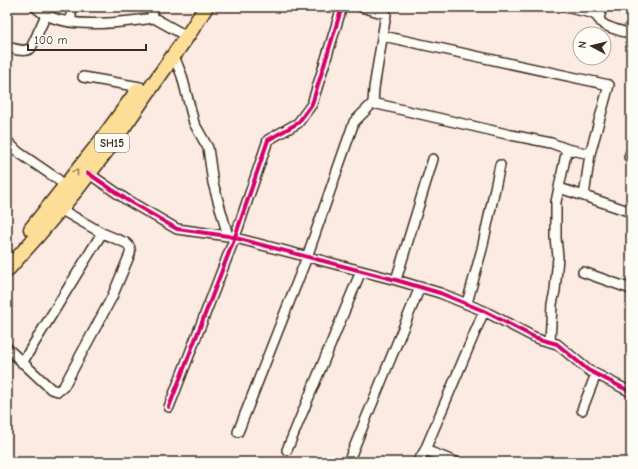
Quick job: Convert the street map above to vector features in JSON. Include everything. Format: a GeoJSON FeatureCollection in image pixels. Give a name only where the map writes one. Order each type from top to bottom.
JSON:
{"type":"FeatureCollection","features":[{"type":"Feature","properties":{"kind":"main road","name":"SH15"},"geometry":{"type":"LineString","coordinates":[[7,270],[60,209],[69,189],[101,141],[171,45],[195,7]]}},
{"type":"Feature","properties":{"kind":"main road","name":"SH15"},"geometry":{"type":"LineString","coordinates":[[7,255],[69,189],[88,173],[110,146],[174,56],[206,7]]}},
{"type":"Feature","properties":{"kind":"street"},"geometry":{"type":"LineString","coordinates":[[35,7],[46,15],[55,19],[71,22],[113,23],[154,18],[179,32]]}},
{"type":"Feature","properties":{"kind":"street"},"geometry":{"type":"LineString","coordinates":[[71,7],[71,22]]}},
{"type":"Feature","properties":{"kind":"street"},"geometry":{"type":"LineString","coordinates":[[150,7],[154,18]]}},
{"type":"Feature","properties":{"kind":"street"},"geometry":{"type":"LineString","coordinates":[[169,406],[268,140],[298,122],[312,104],[342,7]]}},
{"type":"Feature","properties":{"kind":"street"},"geometry":{"type":"LineString","coordinates":[[238,432],[307,257],[354,122],[373,103],[374,88],[387,11],[361,7]]}},
{"type":"Feature","properties":{"kind":"street"},"geometry":{"type":"LineString","coordinates":[[564,7],[592,13],[600,19],[601,23],[631,34]]}},
{"type":"Feature","properties":{"kind":"street"},"geometry":{"type":"LineString","coordinates":[[600,19],[602,7]]}},
{"type":"Feature","properties":{"kind":"street"},"geometry":{"type":"LineString","coordinates":[[7,47],[24,51],[29,50],[46,15]]}},
{"type":"Feature","properties":{"kind":"street"},"geometry":{"type":"LineString","coordinates":[[383,36],[609,85],[590,154],[584,196]]}},
{"type":"Feature","properties":{"kind":"street"},"geometry":{"type":"LineString","coordinates":[[174,56],[182,76],[194,123],[208,148],[213,183],[232,237]]}},
{"type":"Feature","properties":{"kind":"street"},"geometry":{"type":"LineString","coordinates":[[83,77],[140,87]]}},
{"type":"Feature","properties":{"kind":"street"},"geometry":{"type":"LineString","coordinates":[[373,103],[590,154]]}},
{"type":"Feature","properties":{"kind":"street"},"geometry":{"type":"LineString","coordinates":[[7,141],[18,152],[56,178],[69,189]]}},
{"type":"Feature","properties":{"kind":"street"},"geometry":{"type":"LineString","coordinates":[[550,342],[552,304],[555,291],[558,257],[556,238],[556,202],[567,149]]}},
{"type":"Feature","properties":{"kind":"street"},"geometry":{"type":"LineString","coordinates":[[396,280],[433,159]]}},
{"type":"Feature","properties":{"kind":"street"},"geometry":{"type":"LineString","coordinates":[[466,303],[482,249],[500,165]]}},
{"type":"Feature","properties":{"kind":"street"},"geometry":{"type":"LineString","coordinates":[[88,173],[127,200],[177,228],[232,237],[396,280],[440,293],[466,303],[534,337],[557,344],[588,370],[630,390]]}},
{"type":"Feature","properties":{"kind":"street"},"geometry":{"type":"LineString","coordinates":[[559,188],[631,212]]}},
{"type":"Feature","properties":{"kind":"street"},"geometry":{"type":"LineString","coordinates":[[7,348],[51,389],[58,391],[61,390],[112,297],[130,254],[129,246],[102,233],[60,209]]}},
{"type":"Feature","properties":{"kind":"street"},"geometry":{"type":"LineString","coordinates":[[22,363],[102,233]]}},
{"type":"Feature","properties":{"kind":"street"},"geometry":{"type":"LineString","coordinates":[[287,450],[361,271]]}},
{"type":"Feature","properties":{"kind":"street"},"geometry":{"type":"LineString","coordinates":[[583,272],[631,289]]}},
{"type":"Feature","properties":{"kind":"street"},"geometry":{"type":"LineString","coordinates":[[349,460],[420,288]]}},
{"type":"Feature","properties":{"kind":"street"},"geometry":{"type":"LineString","coordinates":[[418,462],[425,450],[484,311]]}},
{"type":"Feature","properties":{"kind":"street"},"geometry":{"type":"LineString","coordinates":[[582,410],[596,374]]}},
{"type":"Feature","properties":{"kind":"street"},"geometry":{"type":"LineString","coordinates":[[425,450],[456,462]]}},
{"type":"Feature","properties":{"kind":"cycle path"},"geometry":{"type":"LineString","coordinates":[[169,407],[235,237],[268,140],[298,123],[312,104],[342,7]]}},
{"type":"Feature","properties":{"kind":"cycle path"},"geometry":{"type":"LineString","coordinates":[[88,173],[127,200],[177,229],[228,236],[440,293],[484,311],[534,337],[557,344],[588,370],[631,392]]}}]}
